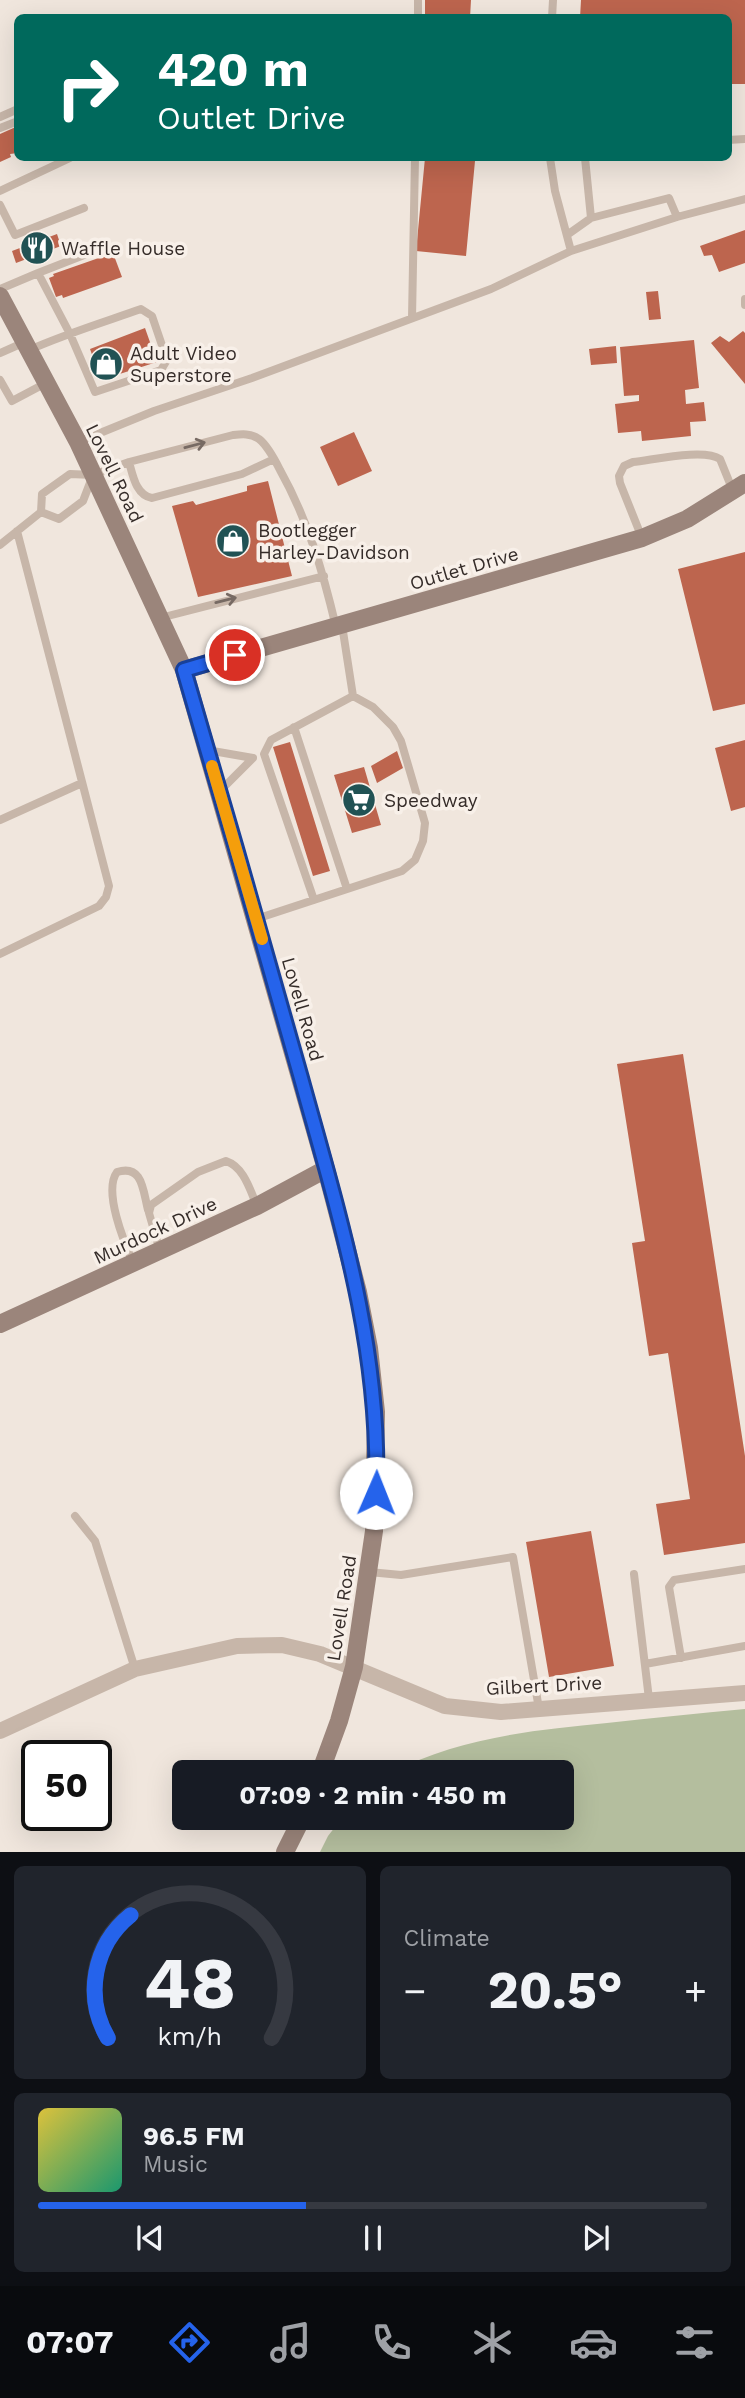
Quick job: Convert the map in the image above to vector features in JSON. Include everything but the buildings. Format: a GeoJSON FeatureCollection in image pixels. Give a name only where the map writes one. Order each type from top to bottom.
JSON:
{"type":"FeatureCollection","features":[{"type":"Feature","properties":{"kind":"main road","name":"Lovell Road"},"geometry":{"type":"LineString","coordinates":[[0,296],[78,442],[184,670],[327,1169],[358,1292],[369,1348],[376,1412],[375,1520],[354,1667],[325,1760]]}},
{"type":"Feature","properties":{"kind":"main road","name":"Outlet Drive"},"geometry":{"type":"LineString","coordinates":[[184,670],[642,538],[687,519],[739,487]]}},
{"type":"Feature","properties":{"kind":"main road","name":"Murdock Drive"},"geometry":{"type":"LineString","coordinates":[[0,1324],[257,1206],[327,1169]]}},
{"type":"Feature","properties":{"kind":"main road"},"geometry":{"type":"LineString","coordinates":[[285,1852],[296,1830]]}},
{"type":"Feature","properties":{"kind":"street","name":"Gilbert Drive"},"geometry":{"type":"LineString","coordinates":[[0,1731],[135,1669],[237,1646],[282,1644],[327,1656],[445,1706],[500,1712],[745,1693]]}},
{"type":"Feature","properties":{"kind":"lane"},"geometry":{"type":"LineString","coordinates":[[0,191],[63,161]]}},
{"type":"Feature","properties":{"kind":"lane"},"geometry":{"type":"LineString","coordinates":[[412,318],[415,161]]}},
{"type":"Feature","properties":{"kind":"lane"},"geometry":{"type":"LineString","coordinates":[[550,161],[555,191],[571,251]]}},
{"type":"Feature","properties":{"kind":"lane"},"geometry":{"type":"LineString","coordinates":[[585,161],[591,218]]}},
{"type":"Feature","properties":{"kind":"lane"},"geometry":{"type":"LineString","coordinates":[[567,235],[591,218],[669,198],[677,218]]}},
{"type":"Feature","properties":{"kind":"lane"},"geometry":{"type":"LineString","coordinates":[[78,442],[154,411],[252,378],[491,289],[571,251],[745,199]]}},
{"type":"Feature","properties":{"kind":"lane"},"geometry":{"type":"LineString","coordinates":[[0,205],[2,216],[15,235],[84,208]]}},
{"type":"Feature","properties":{"kind":"lane"},"geometry":{"type":"LineString","coordinates":[[0,289],[102,248]]}},
{"type":"Feature","properties":{"kind":"lane"},"geometry":{"type":"LineString","coordinates":[[0,353],[70,334],[141,309],[152,316],[167,360],[166,365],[161,370],[95,392],[70,334],[38,273]]}},
{"type":"Feature","properties":{"kind":"lane"},"geometry":{"type":"LineString","coordinates":[[745,299],[745,305]]}},
{"type":"Feature","properties":{"kind":"lane"},"geometry":{"type":"LineString","coordinates":[[0,380],[12,401],[46,383]]}},
{"type":"Feature","properties":{"kind":"lane"},"geometry":{"type":"LineString","coordinates":[[0,545],[41,512],[42,494],[70,474],[93,475],[129,462],[233,435],[247,434],[259,439],[274,459],[290,487],[308,529],[339,626],[353,696],[373,707],[393,727],[401,741],[425,823],[423,841],[415,860],[402,871],[256,919]]}},
{"type":"Feature","properties":{"kind":"lane"},"geometry":{"type":"LineString","coordinates":[[642,538],[619,476],[624,466],[633,461],[702,454],[715,456],[720,459],[739,487]]}},
{"type":"Feature","properties":{"kind":"lane"},"geometry":{"type":"LineString","coordinates":[[129,462],[140,492],[145,497],[152,498],[251,471],[274,459]]}},
{"type":"Feature","properties":{"kind":"lane"},"geometry":{"type":"LineString","coordinates":[[41,512],[59,519],[83,501],[93,475]]}},
{"type":"Feature","properties":{"kind":"lane"},"geometry":{"type":"LineString","coordinates":[[0,954],[99,906],[106,897],[109,886],[17,531]]}},
{"type":"Feature","properties":{"kind":"lane"},"geometry":{"type":"LineString","coordinates":[[160,618],[324,579]]}},
{"type":"Feature","properties":{"kind":"lane"},"geometry":{"type":"LineString","coordinates":[[219,792],[253,758],[264,754],[271,740],[353,696]]}},
{"type":"Feature","properties":{"kind":"lane"},"geometry":{"type":"LineString","coordinates":[[294,727],[347,889]]}},
{"type":"Feature","properties":{"kind":"lane"},"geometry":{"type":"LineString","coordinates":[[207,750],[253,758]]}},
{"type":"Feature","properties":{"kind":"lane"},"geometry":{"type":"LineString","coordinates":[[264,754],[314,900]]}},
{"type":"Feature","properties":{"kind":"lane"},"geometry":{"type":"LineString","coordinates":[[0,820],[82,783]]}},
{"type":"Feature","properties":{"kind":"lane"},"geometry":{"type":"LineString","coordinates":[[149,1213],[151,1205],[157,1199],[198,1172],[226,1161],[234,1164],[243,1175],[257,1206]]}},
{"type":"Feature","properties":{"kind":"lane"},"geometry":{"type":"LineString","coordinates":[[134,1263],[121,1233],[112,1192],[111,1183],[117,1172],[134,1170],[139,1177],[160,1251]]}},
{"type":"Feature","properties":{"kind":"lane"},"geometry":{"type":"LineString","coordinates":[[75,1516],[95,1541],[135,1669]]}},
{"type":"Feature","properties":{"kind":"lane"},"geometry":{"type":"LineString","coordinates":[[369,1572],[401,1575],[513,1557],[539,1709]]}},
{"type":"Feature","properties":{"kind":"lane"},"geometry":{"type":"LineString","coordinates":[[681,1658],[669,1587],[674,1580],[745,1569]]}},
{"type":"Feature","properties":{"kind":"lane"},"geometry":{"type":"LineString","coordinates":[[634,1574],[649,1699]]}},
{"type":"Feature","properties":{"kind":"lane"},"geometry":{"type":"LineString","coordinates":[[645,1664],[745,1646]]}},
{"type":"Feature","properties":{"kind":"green space"},"geometry":{"type":"Polygon","coordinates":[[[745,1709],[745,1852],[320,1852],[333,1830],[574,1830],[574,1760],[419,1760],[496,1737],[745,1709]]]}},
{"type":"Feature","properties":{"kind":"slow traffic"},"geometry":{"type":"LineString","coordinates":[[212,766],[262,939]]}},
{"type":"Feature","properties":{"kind":"place","name":"Waffle House"},"geometry":{"type":"Point","coordinates":[37,248]}},
{"type":"Feature","properties":{"kind":"place","name":"Adult Video Superstore"},"geometry":{"type":"Point","coordinates":[106,364]}},
{"type":"Feature","properties":{"kind":"place","name":"Bootlegger Harley-Davidson"},"geometry":{"type":"Point","coordinates":[233,541]}},
{"type":"Feature","properties":{"kind":"place","name":"Speedway"},"geometry":{"type":"Point","coordinates":[359,800]}},
{"type":"Feature","properties":{"kind":"route"},"geometry":{"type":"LineString","coordinates":[[235,655],[184,670],[327,1169],[358,1292],[369,1348],[376,1412],[376,1493]]}}]}
